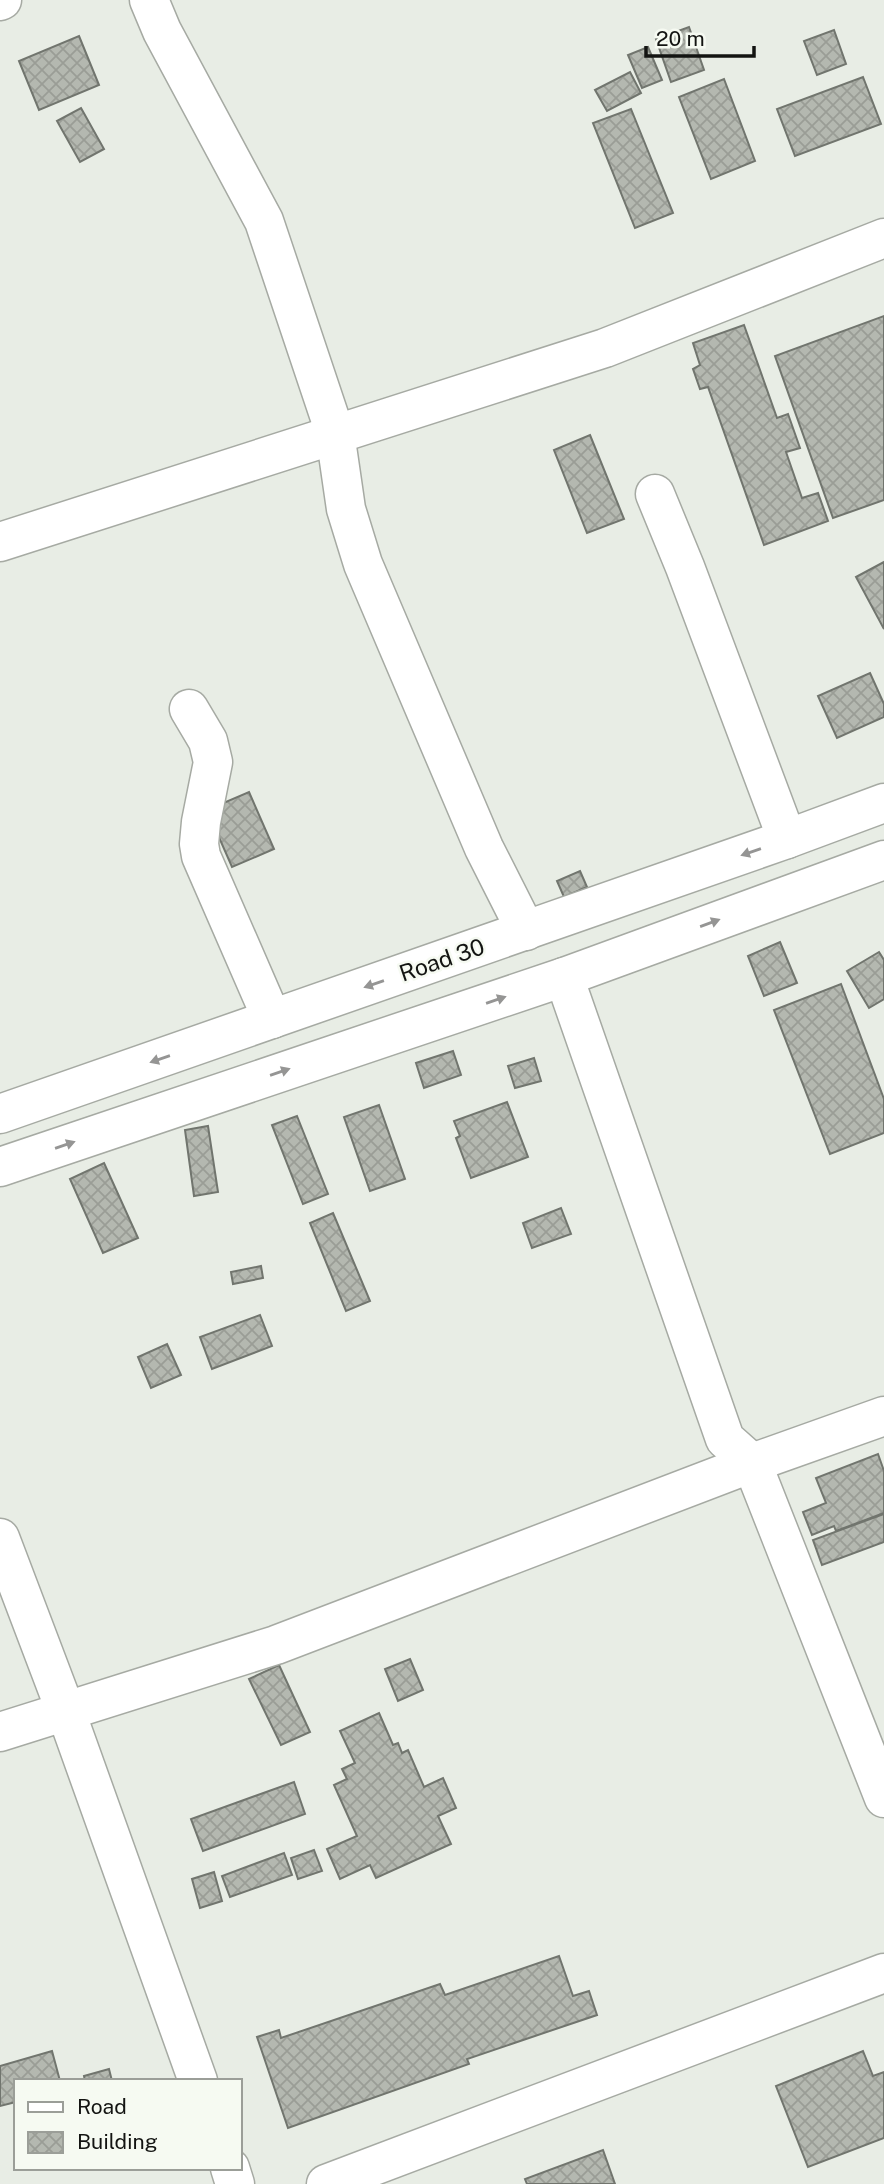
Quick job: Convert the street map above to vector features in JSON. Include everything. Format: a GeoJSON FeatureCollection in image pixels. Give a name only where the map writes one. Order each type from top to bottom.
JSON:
{"type":"FeatureCollection","features":[{"type":"Feature","properties":{"kind":"street"},"geometry":{"type":"LineString","coordinates":[[149,0],[162,31],[264,221],[335,433],[346,509],[363,564],[484,848],[526,931]]}},
{"type":"Feature","properties":{"kind":"street"},"geometry":{"type":"LineString","coordinates":[[0,542],[605,348],[884,238]]}},
{"type":"Feature","properties":{"kind":"street"},"geometry":{"type":"LineString","coordinates":[[655,494],[787,839]]}},
{"type":"Feature","properties":{"kind":"street"},"geometry":{"type":"LineString","coordinates":[[189,709],[208,741],[213,762],[201,822],[201,856],[272,1019]]}},
{"type":"Feature","properties":{"kind":"street","name":"Road 30"},"geometry":{"type":"LineString","coordinates":[[0,1114],[884,803]]}},
{"type":"Feature","properties":{"kind":"street"},"geometry":{"type":"LineString","coordinates":[[0,1167],[565,977],[884,860]]}},
{"type":"Feature","properties":{"kind":"street"},"geometry":{"type":"LineString","coordinates":[[565,977],[725,1439],[752,1462],[884,1798]]}},
{"type":"Feature","properties":{"kind":"street"},"geometry":{"type":"LineString","coordinates":[[0,1732],[276,1645],[752,1462],[884,1416]]}},
{"type":"Feature","properties":{"kind":"street"},"geometry":{"type":"LineString","coordinates":[[0,1538],[66,1712],[197,2079]]}},
{"type":"Feature","properties":{"kind":"street"},"geometry":{"type":"LineString","coordinates":[[326,2184],[884,1973]]}},
{"type":"Feature","properties":{"kind":"building"},"geometry":{"type":"Polygon","coordinates":[[[689,27],[704,70],[671,82],[656,39],[689,27]]]}},
{"type":"Feature","properties":{"kind":"building"},"geometry":{"type":"Polygon","coordinates":[[[834,30],[846,64],[817,75],[804,41],[834,30]]]}},
{"type":"Feature","properties":{"kind":"building"},"geometry":{"type":"Polygon","coordinates":[[[79,36],[99,85],[39,110],[19,61],[79,36]]]}},
{"type":"Feature","properties":{"kind":"building"},"geometry":{"type":"Polygon","coordinates":[[[648,47],[662,80],[642,88],[628,55],[648,47]]]}},
{"type":"Feature","properties":{"kind":"building"},"geometry":{"type":"Polygon","coordinates":[[[630,72],[641,93],[607,111],[595,90],[630,72]]]}},
{"type":"Feature","properties":{"kind":"building"},"geometry":{"type":"Polygon","coordinates":[[[863,77],[881,124],[795,156],[777,109],[863,77]]]}},
{"type":"Feature","properties":{"kind":"building"},"geometry":{"type":"Polygon","coordinates":[[[724,79],[755,161],[711,179],[679,97],[724,79]]]}},
{"type":"Feature","properties":{"kind":"building"},"geometry":{"type":"Polygon","coordinates":[[[81,108],[104,149],[80,162],[57,121],[81,108]]]}},
{"type":"Feature","properties":{"kind":"building"},"geometry":{"type":"Polygon","coordinates":[[[631,109],[673,213],[635,228],[593,123],[631,109]]]}},
{"type":"Feature","properties":{"kind":"building"},"geometry":{"type":"Polygon","coordinates":[[[884,316],[884,500],[833,518],[775,356],[884,316]]]}},
{"type":"Feature","properties":{"kind":"building"},"geometry":{"type":"Polygon","coordinates":[[[744,325],[777,418],[788,414],[800,448],[786,452],[802,498],[818,493],[828,521],[764,545],[708,387],[700,389],[693,369],[700,365],[693,343],[744,325]]]}},
{"type":"Feature","properties":{"kind":"building"},"geometry":{"type":"Polygon","coordinates":[[[590,435],[624,519],[587,533],[554,450],[590,435]]]}},
{"type":"Feature","properties":{"kind":"building"},"geometry":{"type":"Polygon","coordinates":[[[884,562],[884,629],[856,577],[884,562]]]}},
{"type":"Feature","properties":{"kind":"building"},"geometry":{"type":"Polygon","coordinates":[[[870,673],[884,704],[884,717],[837,738],[818,696],[870,673]]]}},
{"type":"Feature","properties":{"kind":"building"},"geometry":{"type":"Polygon","coordinates":[[[249,792],[274,849],[232,867],[207,810],[249,792]]]}},
{"type":"Feature","properties":{"kind":"building"},"geometry":{"type":"Polygon","coordinates":[[[580,871],[587,887],[564,897],[557,881],[580,871]]]}},
{"type":"Feature","properties":{"kind":"building"},"geometry":{"type":"Polygon","coordinates":[[[780,942],[797,983],[764,996],[748,956],[780,942]]]}},
{"type":"Feature","properties":{"kind":"building"},"geometry":{"type":"Polygon","coordinates":[[[879,952],[884,960],[884,999],[869,1008],[847,971],[879,952]]]}},
{"type":"Feature","properties":{"kind":"building"},"geometry":{"type":"Polygon","coordinates":[[[841,984],[884,1099],[884,1133],[830,1154],[774,1010],[841,984]]]}},
{"type":"Feature","properties":{"kind":"building"},"geometry":{"type":"Polygon","coordinates":[[[453,1051],[461,1075],[424,1088],[416,1063],[453,1051]]]}},
{"type":"Feature","properties":{"kind":"building"},"geometry":{"type":"Polygon","coordinates":[[[534,1058],[541,1081],[515,1088],[508,1066],[534,1058]]]}},
{"type":"Feature","properties":{"kind":"building"},"geometry":{"type":"Polygon","coordinates":[[[507,1102],[528,1157],[471,1178],[456,1138],[460,1136],[454,1121],[507,1102]]]}},
{"type":"Feature","properties":{"kind":"building"},"geometry":{"type":"Polygon","coordinates":[[[379,1105],[405,1179],[370,1191],[344,1117],[379,1105]]]}},
{"type":"Feature","properties":{"kind":"building"},"geometry":{"type":"Polygon","coordinates":[[[297,1116],[328,1194],[303,1204],[272,1125],[297,1116]]]}},
{"type":"Feature","properties":{"kind":"building"},"geometry":{"type":"Polygon","coordinates":[[[208,1126],[218,1192],[194,1196],[185,1130],[208,1126]]]}},
{"type":"Feature","properties":{"kind":"building"},"geometry":{"type":"Polygon","coordinates":[[[104,1163],[138,1238],[103,1253],[70,1179],[104,1163]]]}},
{"type":"Feature","properties":{"kind":"building"},"geometry":{"type":"Polygon","coordinates":[[[561,1208],[571,1234],[532,1248],[523,1223],[561,1208]]]}},
{"type":"Feature","properties":{"kind":"building"},"geometry":{"type":"Polygon","coordinates":[[[333,1213],[370,1301],[346,1311],[310,1223],[333,1213]]]}},
{"type":"Feature","properties":{"kind":"building"},"geometry":{"type":"Polygon","coordinates":[[[261,1266],[263,1278],[233,1284],[231,1272],[261,1266]]]}},
{"type":"Feature","properties":{"kind":"building"},"geometry":{"type":"Polygon","coordinates":[[[260,1315],[272,1346],[212,1369],[200,1337],[260,1315]]]}},
{"type":"Feature","properties":{"kind":"building"},"geometry":{"type":"Polygon","coordinates":[[[167,1344],[181,1375],[151,1388],[138,1357],[167,1344]]]}},
{"type":"Feature","properties":{"kind":"building"},"geometry":{"type":"Polygon","coordinates":[[[878,1454],[884,1471],[884,1513],[836,1531],[834,1526],[812,1535],[803,1512],[826,1503],[816,1478],[878,1454]]]}},
{"type":"Feature","properties":{"kind":"building"},"geometry":{"type":"Polygon","coordinates":[[[884,1514],[884,1542],[822,1565],[813,1540],[884,1514]]]}},
{"type":"Feature","properties":{"kind":"building"},"geometry":{"type":"Polygon","coordinates":[[[410,1659],[423,1690],[398,1701],[385,1669],[410,1659]]]}},
{"type":"Feature","properties":{"kind":"building"},"geometry":{"type":"Polygon","coordinates":[[[279,1665],[310,1732],[281,1745],[249,1679],[279,1665]]]}},
{"type":"Feature","properties":{"kind":"building"},"geometry":{"type":"Polygon","coordinates":[[[379,1713],[393,1745],[398,1743],[402,1753],[408,1750],[424,1787],[443,1778],[456,1808],[438,1816],[451,1844],[376,1878],[370,1865],[340,1879],[327,1849],[357,1836],[334,1785],[347,1779],[342,1769],[355,1763],[340,1731],[379,1713]]]}},
{"type":"Feature","properties":{"kind":"building"},"geometry":{"type":"Polygon","coordinates":[[[294,1782],[305,1814],[203,1851],[191,1819],[294,1782]]]}},
{"type":"Feature","properties":{"kind":"building"},"geometry":{"type":"Polygon","coordinates":[[[314,1850],[322,1871],[298,1879],[291,1858],[314,1850]]]}},
{"type":"Feature","properties":{"kind":"building"},"geometry":{"type":"Polygon","coordinates":[[[284,1853],[292,1875],[230,1897],[222,1876],[284,1853]]]}},
{"type":"Feature","properties":{"kind":"building"},"geometry":{"type":"Polygon","coordinates":[[[214,1872],[222,1901],[200,1908],[192,1879],[214,1872]]]}},
{"type":"Feature","properties":{"kind":"building"},"geometry":{"type":"Polygon","coordinates":[[[559,1956],[573,1996],[589,1991],[597,2015],[467,2059],[469,2064],[288,2128],[257,2037],[279,2030],[281,2038],[440,1984],[445,1995],[559,1956]]]}},
{"type":"Feature","properties":{"kind":"building"},"geometry":{"type":"Polygon","coordinates":[[[52,2051],[59,2079],[14,2079],[14,2102],[0,2106],[0,2066],[52,2051]]]}},
{"type":"Feature","properties":{"kind":"building"},"geometry":{"type":"Polygon","coordinates":[[[863,2051],[873,2076],[884,2072],[884,2138],[808,2167],[776,2086],[863,2051]]]}},
{"type":"Feature","properties":{"kind":"building"},"geometry":{"type":"Polygon","coordinates":[[[109,2069],[112,2079],[85,2079],[84,2076],[109,2069]]]}},
{"type":"Feature","properties":{"kind":"building"},"geometry":{"type":"Polygon","coordinates":[[[603,2150],[615,2184],[527,2184],[525,2179],[603,2150]]]}}]}
